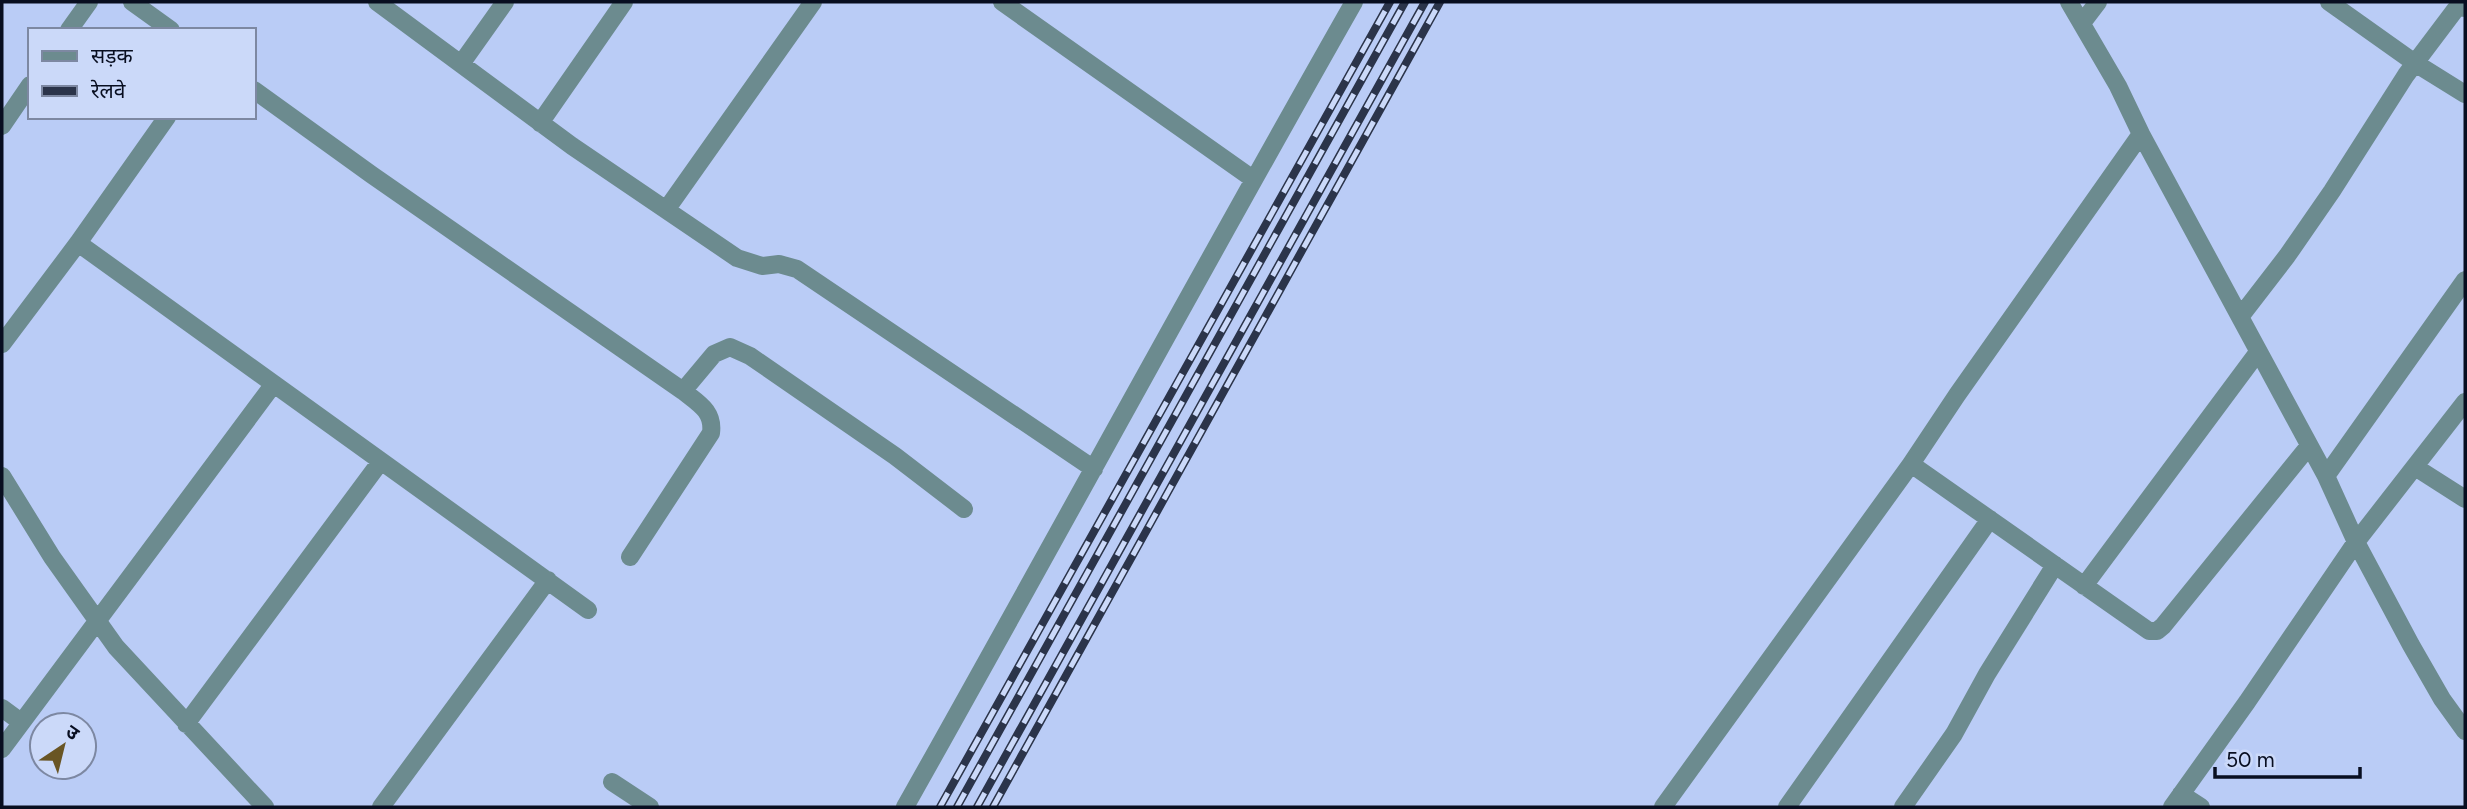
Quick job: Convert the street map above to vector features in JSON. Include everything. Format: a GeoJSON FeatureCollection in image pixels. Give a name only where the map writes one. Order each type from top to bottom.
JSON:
{"type":"FeatureCollection","features":[{"type":"Feature","properties":{"kind":"street"},"geometry":{"type":"LineString","coordinates":[[70,28],[89,2]]}},
{"type":"Feature","properties":{"kind":"street"},"geometry":{"type":"LineString","coordinates":[[132,2],[168,28]]}},
{"type":"Feature","properties":{"kind":"street"},"geometry":{"type":"LineString","coordinates":[[377,2],[540,123],[737,258],[750,264],[789,265],[797,269],[1094,470]]}},
{"type":"Feature","properties":{"kind":"street"},"geometry":{"type":"LineString","coordinates":[[461,64],[505,2]]}},
{"type":"Feature","properties":{"kind":"street"},"geometry":{"type":"LineString","coordinates":[[540,123],[624,2]]}},
{"type":"Feature","properties":{"kind":"street"},"geometry":{"type":"LineString","coordinates":[[666,210],[814,2]]}},
{"type":"Feature","properties":{"kind":"street"},"geometry":{"type":"LineString","coordinates":[[1002,2],[1253,179]]}},
{"type":"Feature","properties":{"kind":"street"},"geometry":{"type":"LineString","coordinates":[[905,807],[1354,2]]}},
{"type":"Feature","properties":{"kind":"street"},"geometry":{"type":"LineString","coordinates":[[2069,2],[2118,86],[2141,134],[2326,476],[2356,542],[2436,688],[2465,731]]}},
{"type":"Feature","properties":{"kind":"street"},"geometry":{"type":"LineString","coordinates":[[2082,23],[2098,2]]}},
{"type":"Feature","properties":{"kind":"street"},"geometry":{"type":"LineString","coordinates":[[2329,2],[2415,63],[2465,94]]}},
{"type":"Feature","properties":{"kind":"street"},"geometry":{"type":"LineString","coordinates":[[2240,317],[2332,191],[2415,63],[2455,10],[2465,8]]}},
{"type":"Feature","properties":{"kind":"street"},"geometry":{"type":"LineString","coordinates":[[2,125],[28,88]]}},
{"type":"Feature","properties":{"kind":"street"},"geometry":{"type":"LineString","coordinates":[[256,91],[682,391],[710,414],[713,423],[711,433],[630,557]]}},
{"type":"Feature","properties":{"kind":"street"},"geometry":{"type":"LineString","coordinates":[[2,344],[166,119]]}},
{"type":"Feature","properties":{"kind":"street"},"geometry":{"type":"LineString","coordinates":[[1663,807],[1911,464],[2141,134]]}},
{"type":"Feature","properties":{"kind":"street"},"geometry":{"type":"LineString","coordinates":[[78,243],[588,610]]}},
{"type":"Feature","properties":{"kind":"street"},"geometry":{"type":"LineString","coordinates":[[2326,476],[2465,280]]}},
{"type":"Feature","properties":{"kind":"street"},"geometry":{"type":"LineString","coordinates":[[682,391],[714,354],[730,347],[750,356],[895,456],[964,509]]}},
{"type":"Feature","properties":{"kind":"street"},"geometry":{"type":"LineString","coordinates":[[2084,586],[2258,352]]}},
{"type":"Feature","properties":{"kind":"street"},"geometry":{"type":"LineString","coordinates":[[2,749],[273,385]]}},
{"type":"Feature","properties":{"kind":"street"},"geometry":{"type":"LineString","coordinates":[[2201,807],[2177,801],[2356,542],[2465,402]]}},
{"type":"Feature","properties":{"kind":"street"},"geometry":{"type":"LineString","coordinates":[[1911,464],[2149,631],[2157,631],[2309,446]]}},
{"type":"Feature","properties":{"kind":"street"},"geometry":{"type":"LineString","coordinates":[[186,723],[380,461]]}},
{"type":"Feature","properties":{"kind":"street"},"geometry":{"type":"LineString","coordinates":[[2415,467],[2465,499]]}},
{"type":"Feature","properties":{"kind":"street"},"geometry":{"type":"LineString","coordinates":[[2,475],[52,557],[116,647],[265,807]]}},
{"type":"Feature","properties":{"kind":"street"},"geometry":{"type":"LineString","coordinates":[[1787,807],[1990,519]]}},
{"type":"Feature","properties":{"kind":"street"},"geometry":{"type":"LineString","coordinates":[[1903,807],[1954,734],[1987,674],[2054,565]]}},
{"type":"Feature","properties":{"kind":"street"},"geometry":{"type":"LineString","coordinates":[[380,807],[548,580]]}},
{"type":"Feature","properties":{"kind":"street"},"geometry":{"type":"LineString","coordinates":[[2,708],[21,722]]}},
{"type":"Feature","properties":{"kind":"street"},"geometry":{"type":"LineString","coordinates":[[612,782],[650,807]]}},
{"type":"Feature","properties":{"kind":"railway"},"geometry":{"type":"LineString","coordinates":[[940,807],[1390,2]]}},
{"type":"Feature","properties":{"kind":"railway"},"geometry":{"type":"LineString","coordinates":[[957,807],[1405,2]]}},
{"type":"Feature","properties":{"kind":"railway"},"geometry":{"type":"LineString","coordinates":[[977,807],[1425,2]]}},
{"type":"Feature","properties":{"kind":"railway"},"geometry":{"type":"LineString","coordinates":[[993,807],[1440,2]]}}]}
